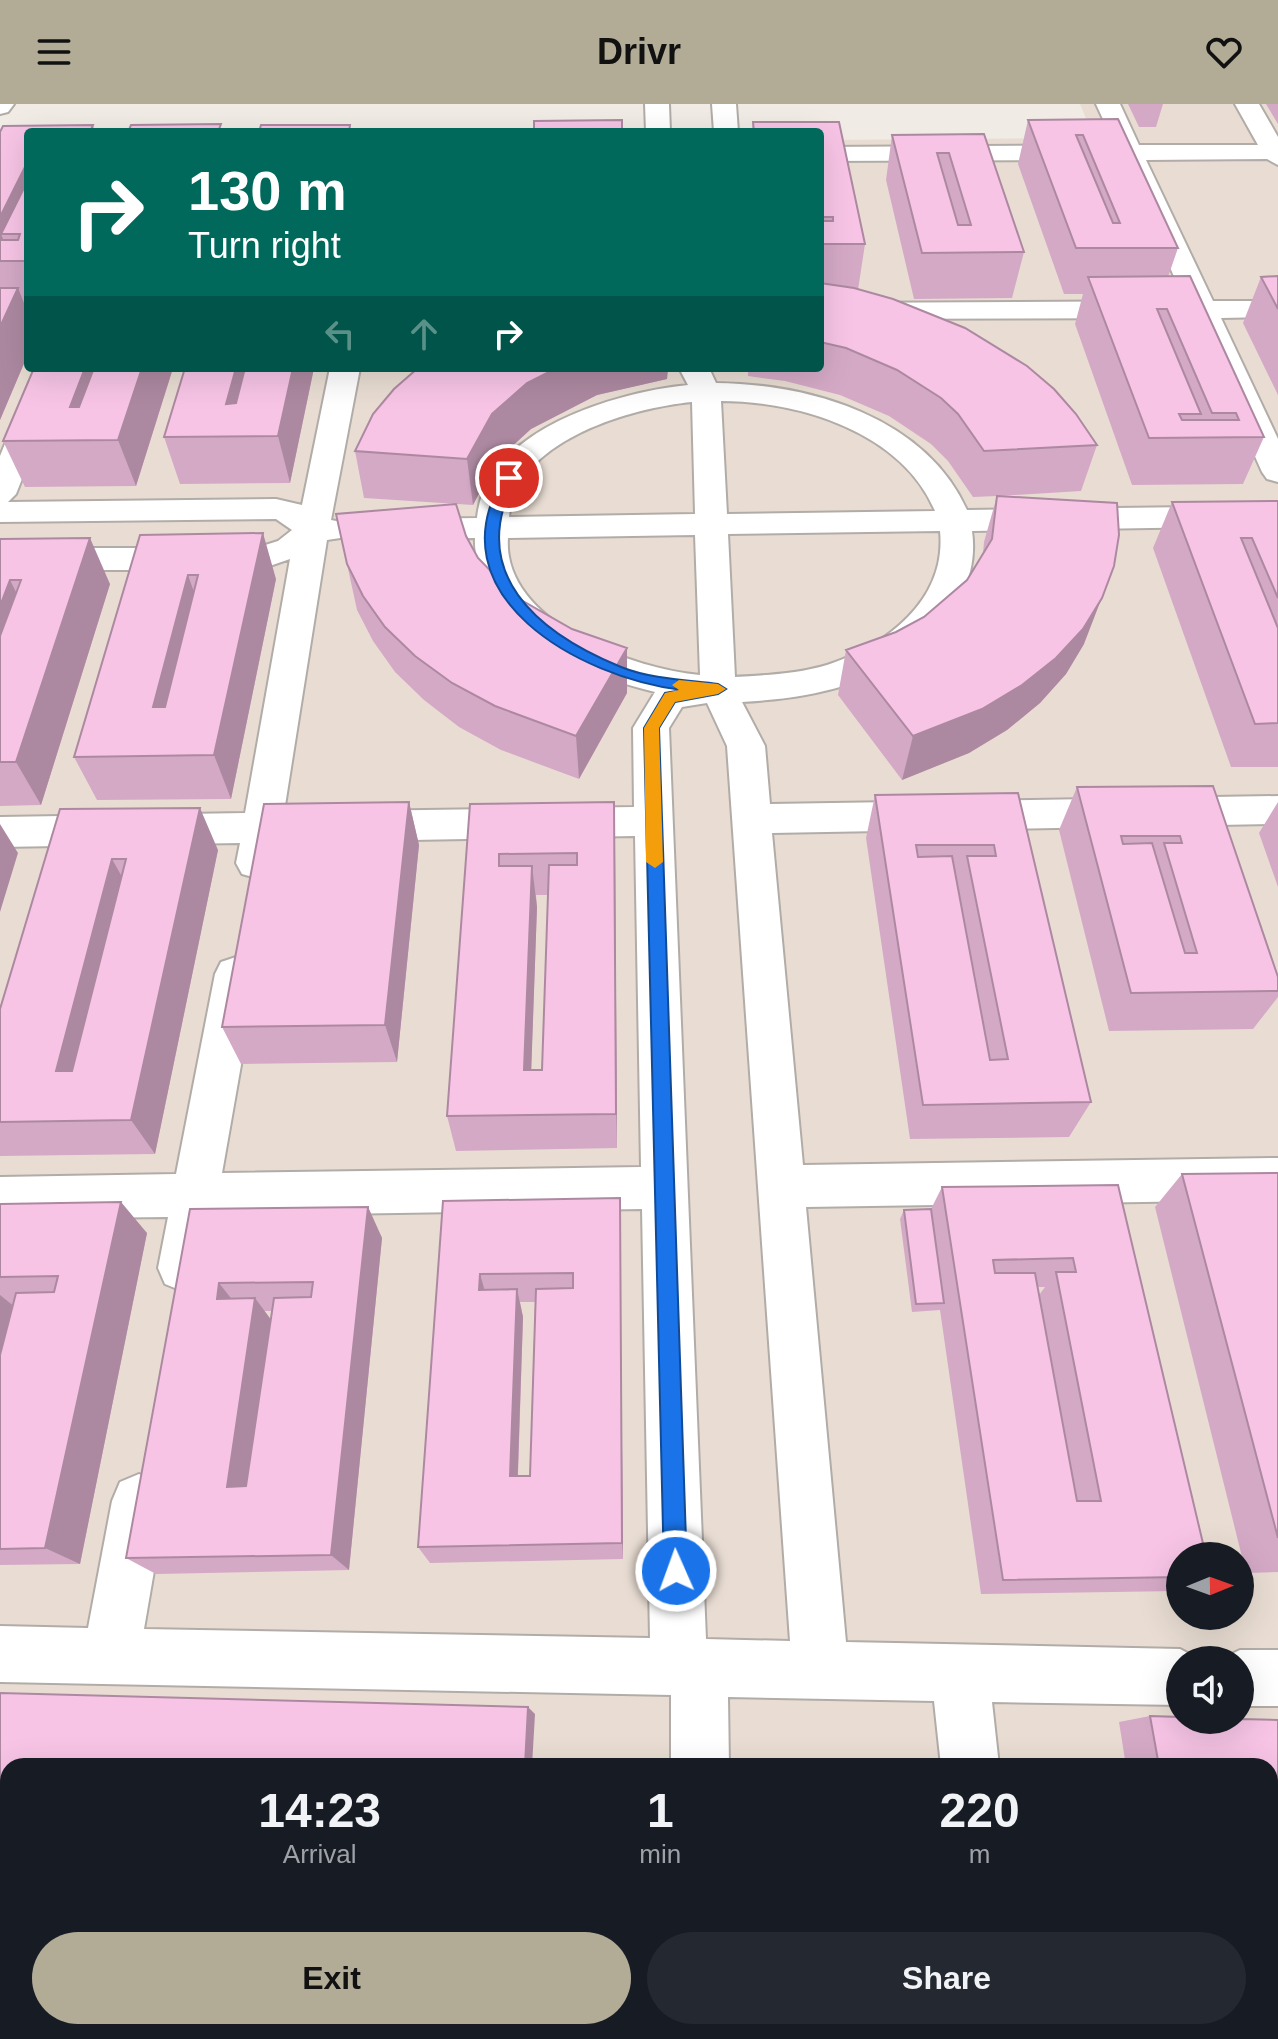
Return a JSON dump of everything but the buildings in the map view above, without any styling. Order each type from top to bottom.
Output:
[{"type":"lane","points":[[657,104],[658,128]]},
{"type":"lane","points":[[724,104],[726,128]]},
{"type":"lane","points":[[1108,104],[1278,472]]},
{"type":"lane","points":[[1247,104],[1276,155]]},
{"type":"lane","points":[[824,154],[1276,155]]},
{"type":"lane","points":[[824,311],[1278,309]]},
{"type":"lane","points":[[0,494],[49,372]]},
{"type":"lane","points":[[176,1302],[246,919],[312,530],[330,454],[344,372]]},
{"type":"lane","points":[[706,376],[718,689],[746,746],[820,1669]]},
{"type":"lane","points":[[699,1758],[689,1667],[664,1188],[651,728],[670,697],[718,689],[779,687],[818,680],[854,668],[886,652],[913,634],[933,613],[947,591],[956,568],[958,545],[955,521],[934,479],[894,442],[869,427],[827,410],[706,376],[653,397],[623,404],[568,427],[525,458],[498,499],[491,527],[491,547],[497,571],[509,595],[528,617],[553,638],[617,671],[655,682],[718,689]]},
{"type":"lane","points":[[0,512],[276,509],[293,513],[312,530]]},
{"type":"lane","points":[[0,559],[258,559],[290,548],[312,530],[1278,516]]},
{"type":"lane","points":[[751,819],[1278,810]]},
{"type":"lane","points":[[0,832],[653,821]]},
{"type":"lane","points":[[782,1186],[1278,1179]]},
{"type":"lane","points":[[0,1198],[664,1188]]},
{"type":"lane","points":[[111,1656],[148,1456]]},
{"type":"lane","points":[[0,1654],[1166,1677]]},
{"type":"lane","points":[[960,1672],[969,1758]]},
{"type":"lane","points":[[1254,1678],[1278,1678]]},
{"type":"shaded area","points":[[1080,104],[1278,104],[1278,1758],[0,1758],[0,163],[24,150],[24,372],[824,372],[824,140],[1094,138]]},
{"type":"slow traffic","points":[[655,862],[651,728],[670,697],[718,689],[679,685]]},
{"type":"route","points":[[509,478],[498,499],[492,523],[491,547],[497,571],[509,595],[528,617],[553,638],[617,671],[655,682],[718,689],[670,697],[651,728],[676,1571]]}]
